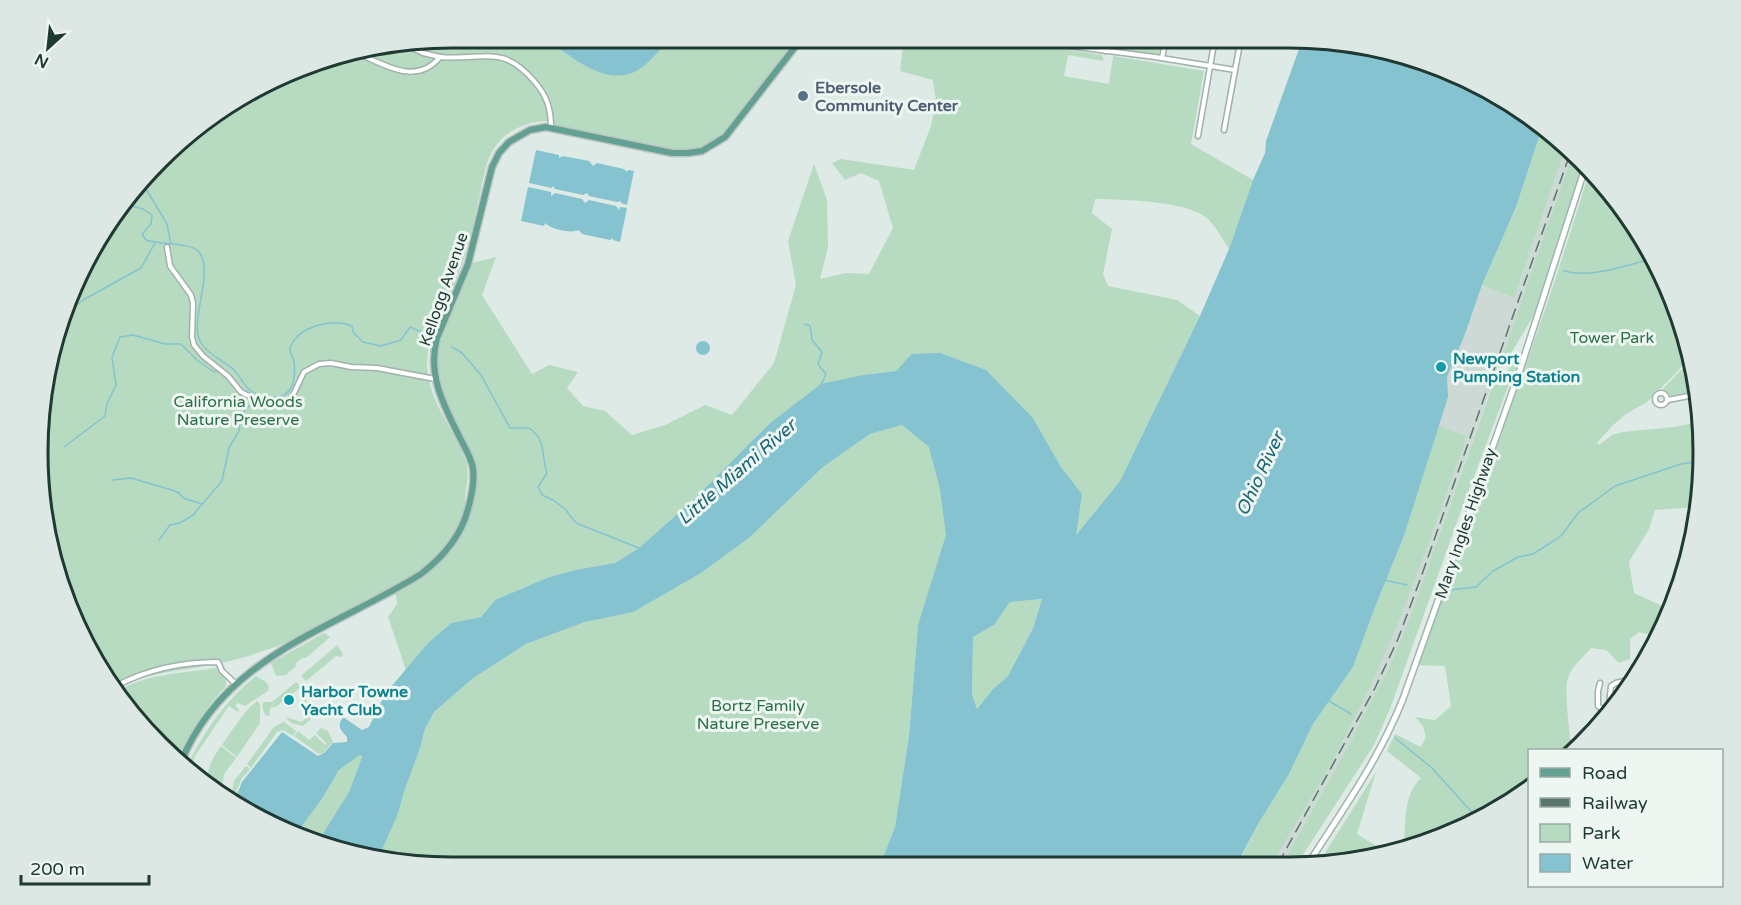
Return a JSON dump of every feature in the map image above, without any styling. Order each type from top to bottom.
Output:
[{"type":"main road","name":"Kellogg Avenue","points":[[184,755],[202,723],[236,684],[256,666],[421,574],[440,558],[454,541],[469,505],[474,484],[473,469],[440,396],[435,379],[434,357],[437,338],[468,264],[494,162],[504,147],[515,137],[530,130],[551,128],[672,153],[702,151],[725,137],[794,48]]},
{"type":"street","points":[[1081,48],[1235,70]]},
{"type":"street","points":[[1162,58],[1164,48]]},
{"type":"street","points":[[1198,136],[1214,48]]},
{"type":"street","points":[[1224,130],[1239,48]]},
{"type":"street","points":[[416,50],[440,57],[461,59],[496,56],[518,64],[545,94],[550,107],[551,128]]},
{"type":"street","points":[[368,57],[399,70],[412,72],[431,67],[440,57]]},
{"type":"street","name":"Mary Ingles Highway","points":[[1313,856],[1366,776],[1391,728],[1519,373],[1583,175]]},
{"type":"street","points":[[167,248],[170,266],[191,295],[194,345],[203,356],[228,376],[241,392],[262,402],[283,402],[292,397],[304,372],[320,364],[331,363],[351,367],[377,368],[435,379]]},
{"type":"street","points":[[1668,400],[1689,396]]},
{"type":"street","points":[[121,684],[158,669],[189,663],[218,662],[222,671],[236,684]]},
{"type":"street","points":[[1609,698],[1610,688],[1622,682]]},
{"type":"street","points":[[1600,683],[1597,701],[1601,709]]},
{"type":"shaded area","points":[[1563,155],[1570,162],[1406,628],[1372,703],[1286,857],[1275,857],[1351,725],[1382,658],[1415,579],[1467,436],[1438,426],[1448,397],[1427,373],[1465,334],[1482,285],[1514,298]]},
{"type":"green space","name":"California Woods Nature Preserve","points":[[794,48],[720,141],[688,153],[551,128],[551,121],[529,124],[515,129],[494,148],[486,167],[466,254],[431,339],[427,363],[431,389],[467,466],[465,507],[467,513],[473,469],[440,396],[434,350],[468,264],[496,257],[482,295],[532,374],[549,365],[578,372],[567,388],[583,406],[605,411],[632,435],[665,425],[705,405],[732,415],[774,363],[796,285],[788,241],[814,164],[827,200],[828,247],[820,279],[846,273],[869,274],[893,228],[879,181],[861,173],[845,180],[832,163],[841,159],[914,170],[931,126],[936,102],[933,80],[900,71],[903,48],[1057,48],[1102,55],[1104,61],[1068,55],[1064,76],[1109,84],[1113,56],[1204,71],[1191,144],[1253,180],[1229,249],[1210,221],[1201,214],[1188,209],[1156,202],[1095,199],[1092,213],[1112,229],[1103,274],[1108,286],[1177,300],[1200,316],[1120,481],[1075,536],[1082,494],[1061,467],[1033,418],[896,371],[863,375],[769,424],[692,501],[639,548],[615,563],[549,577],[495,600],[481,617],[451,623],[428,643],[406,670],[388,617],[397,604],[396,594],[316,631],[255,654],[219,664],[160,673],[122,685],[102,655],[69,583],[56,531],[48,452],[51,400],[69,322],[102,250],[148,186],[186,148],[250,102],[322,69],[400,51],[426,49]]},
{"type":"green space","points":[[1108,48],[1161,48],[1158,54]]},
{"type":"green space","points":[[1540,136],[1563,155],[1514,298],[1482,285],[1516,207]]},
{"type":"green space","points":[[1570,162],[1580,172],[1534,315],[1502,368],[1498,369]]},
{"type":"green space","name":"Tower Park","points":[[1587,179],[1609,206],[1639,250],[1672,322],[1683,365],[1647,402],[1626,414],[1597,443],[1599,445],[1612,435],[1623,432],[1692,424],[1693,452],[1690,508],[1655,510],[1649,529],[1629,562],[1634,593],[1662,607],[1649,634],[1639,632],[1630,639],[1630,659],[1619,663],[1606,650],[1591,648],[1568,678],[1570,739],[1574,740],[1564,749],[1528,749],[1528,778],[1491,803],[1443,826],[1404,840],[1408,800],[1421,778],[1387,751],[1395,734],[1421,747],[1426,737],[1423,726],[1415,717],[1435,720],[1451,706],[1445,666],[1419,665],[1571,232]]},
{"type":"green space","points":[[1524,350],[1461,511],[1390,709],[1374,745],[1302,856],[1286,857],[1387,671],[1406,628],[1495,379],[1507,371]]},
{"type":"green space","points":[[1682,369],[1689,394],[1674,398],[1662,390]]},
{"type":"green space","name":"Bortz Family Nature Preserve","points":[[902,425],[982,478],[918,625],[909,736],[895,827],[883,857],[452,857],[400,854],[382,850],[398,814],[425,729],[434,712],[472,679],[526,644],[585,622],[633,611],[701,573],[749,538],[823,467],[870,434]]},
{"type":"green space","points":[[1438,426],[1467,436],[1414,582],[1384,655],[1342,743],[1275,857],[1242,857],[1258,824],[1289,774],[1313,724],[1353,667],[1404,536]]},
{"type":"green space","points":[[1042,599],[1033,628],[1008,676],[993,689],[977,709],[972,694],[973,637],[994,625],[1010,602]]},
{"type":"green space","points":[[324,633],[330,637],[306,658],[302,658],[295,664],[296,666],[286,675],[276,676],[271,663]]},
{"type":"green space","points":[[337,645],[343,654],[342,657],[336,656],[306,681],[301,676]]},
{"type":"green space","points":[[216,668],[226,680],[226,686],[200,719],[181,752],[148,719],[124,688],[154,677]]},
{"type":"green space","points":[[256,676],[266,682],[269,687],[268,691],[245,706],[238,703],[235,706],[239,709],[238,712],[229,706],[192,762],[190,760],[201,740],[225,706]]},
{"type":"green space","points":[[296,682],[301,687],[277,706],[270,708],[269,716],[265,715],[262,706],[264,702],[272,702]]},
{"type":"green space","points":[[305,699],[312,709],[310,720],[303,726],[291,723],[285,717],[302,722],[307,717],[308,709],[305,708]]},
{"type":"green space","points":[[257,701],[260,704],[260,723],[237,757],[222,745]]},
{"type":"green space","points":[[284,722],[296,731],[293,736],[283,730],[277,732],[251,768],[247,764],[274,727]]},
{"type":"green space","points":[[321,728],[328,731],[333,742],[323,753],[319,754],[294,736],[298,731],[309,740],[315,735],[325,745],[326,743],[316,733]]},
{"type":"green space","points":[[221,746],[236,758],[224,774],[223,785],[208,775],[213,758]]},
{"type":"green space","points":[[359,755],[362,757],[349,792],[322,836],[301,827],[322,799],[339,770]]},
{"type":"green space","points":[[246,766],[250,769],[242,778],[235,794],[232,792],[234,781]]},
{"type":"green space","points":[[1376,772],[1357,834],[1377,847],[1323,855]]},
{"type":"water","points":[[558,48],[661,48],[645,65],[633,73],[608,75],[584,65]]},
{"type":"water","points":[[1299,48],[1341,51],[1419,69],[1491,102],[1540,136],[1516,207],[1482,285],[1447,377],[1448,397],[1404,536],[1353,667],[1313,724],[1289,774],[1241,857],[883,857],[895,827],[909,736],[918,625],[946,535],[940,489],[929,447],[902,425],[870,434],[823,467],[749,538],[701,573],[633,612],[585,622],[526,644],[472,679],[434,712],[425,729],[398,814],[382,850],[322,836],[349,792],[362,757],[360,755],[339,770],[322,799],[301,827],[238,795],[242,782],[282,732],[318,756],[333,743],[347,742],[347,737],[340,728],[343,717],[362,730],[369,727],[385,694],[428,643],[451,623],[481,617],[495,600],[549,577],[615,563],[639,548],[692,501],[769,424],[821,384],[896,371],[912,354],[940,353],[986,370],[1033,418],[1061,467],[1082,494],[1076,535],[1120,481],[1200,316],[1229,249],[1265,153],[1266,141]],"holes":[[[1042,599],[1033,628],[1008,676],[993,689],[977,709],[972,694],[973,637],[994,625],[1010,602]]]},
{"type":"water","points":[[536,150],[559,155],[559,158],[563,156],[589,161],[593,166],[597,163],[624,169],[627,172],[628,170],[634,171],[627,205],[621,201],[589,196],[587,193],[583,195],[555,189],[553,186],[552,188],[529,183]]},
{"type":"water","points":[[528,187],[551,192],[551,196],[555,193],[582,199],[585,203],[589,200],[616,206],[619,210],[620,207],[627,208],[620,242],[613,238],[610,240],[582,234],[579,230],[566,231],[545,223],[544,226],[521,221]]},
{"type":"water","points":[[700,341],[706,341],[710,348],[706,355],[700,355],[696,351],[696,345]]},
{"type":"waterway","points":[[146,189],[167,224],[171,244]]},
{"type":"waterway","points":[[132,206],[152,215],[151,224],[142,234],[146,240],[183,245],[199,252],[204,272],[197,323],[201,343],[211,354],[233,369],[252,392],[266,397],[279,397],[289,391],[294,374],[294,361],[290,348],[300,334],[317,326],[335,323],[352,326],[353,332],[363,342],[381,346],[401,340],[410,327],[430,336]]},
{"type":"waterway","points":[[76,306],[141,268],[155,243]]},
{"type":"waterway","points":[[1564,271],[1598,272],[1645,261]]},
{"type":"waterway","points":[[805,324],[810,326],[812,340],[822,352],[818,364],[826,374],[821,385]]},
{"type":"waterway","points":[[64,447],[105,416],[107,404],[116,385],[112,357],[120,337],[133,335],[165,344],[181,344],[197,360],[214,372],[218,371]]},
{"type":"waterway","points":[[452,347],[462,353],[481,375],[510,428],[529,428],[539,438],[547,473],[538,487],[542,495],[565,509],[576,523],[639,548]]},
{"type":"waterway","points":[[159,540],[170,525],[180,523],[193,515],[222,481],[229,448],[239,431],[241,417],[246,408],[250,406],[264,408],[266,404]]},
{"type":"waterway","points":[[1449,590],[1476,587],[1493,571],[1518,557],[1533,554],[1562,535],[1578,513],[1615,486],[1693,462]]},
{"type":"waterway","points":[[113,480],[131,478],[172,490],[183,498],[202,504]]},
{"type":"waterway","points":[[1384,580],[1407,585]]},
{"type":"waterway","points":[[1329,701],[1351,714]]},
{"type":"waterway","points":[[1395,738],[1432,768],[1472,812]]},
{"type":"railway","points":[[1282,857],[1375,688],[1398,639],[1568,160]]},
{"type":"place","name":"Ebersole Community Center","points":[[803,96]]},
{"type":"place","name":"Newport Pumping Station","points":[[1441,367]]},
{"type":"place","name":"Harbor Towne Yacht Club","points":[[289,700]]},
{"type":"water label","name":"Little Miami River","points":[[737,472]]},
{"type":"water label","name":"Ohio River","points":[[1260,474]]}]
